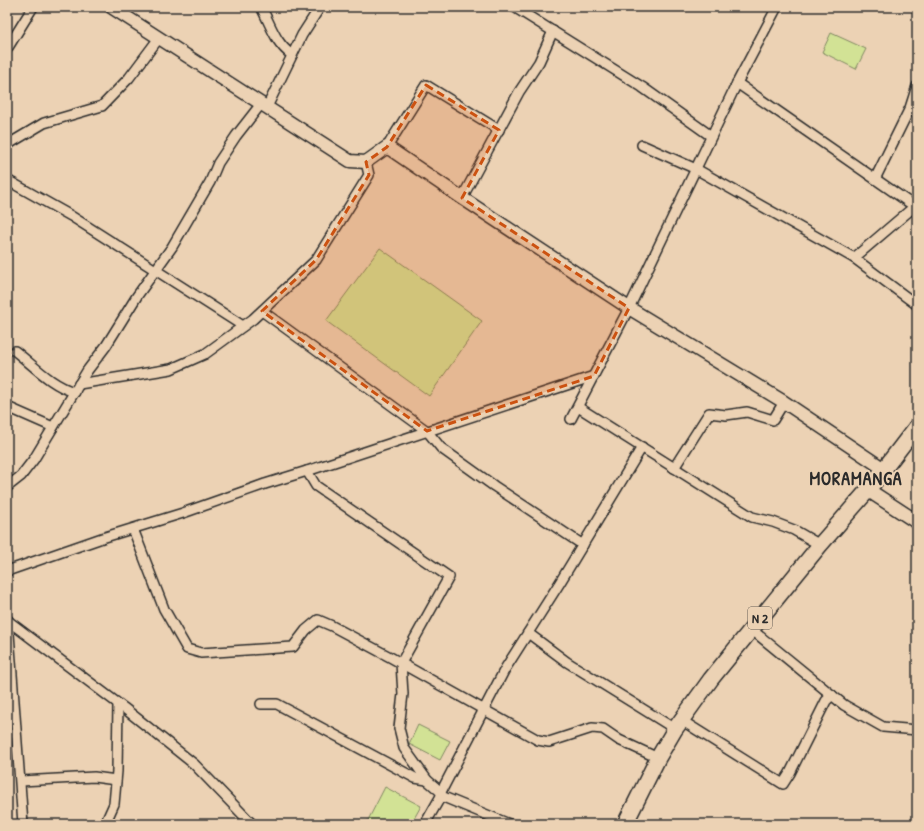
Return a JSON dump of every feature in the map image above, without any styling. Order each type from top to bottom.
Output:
[{"type":"main road","name":"N 2","points":[[625,824],[658,758],[678,725],[711,678],[820,545],[868,490],[917,426]]},
{"type":"main road","points":[[868,490],[917,522]]},
{"type":"street","points":[[7,49],[33,7]]},
{"type":"street","points":[[110,7],[126,11],[159,38],[350,161],[366,162],[387,147],[426,85],[499,130]]},
{"type":"street","points":[[261,7],[275,38],[284,49],[292,55]]},
{"type":"street","points":[[7,487],[21,476],[87,371],[106,346],[172,247],[210,182],[218,162],[236,136],[264,106],[302,35],[320,7]]},
{"type":"street","points":[[514,7],[642,87],[711,136]]},
{"type":"street","points":[[571,419],[629,308],[737,83],[777,7]]},
{"type":"street","points":[[462,198],[519,92],[539,62],[552,31]]},
{"type":"street","points":[[7,145],[44,123],[102,106],[130,78],[159,38]]},
{"type":"street","points":[[737,83],[916,207],[854,258]]},
{"type":"street","points":[[875,179],[913,110],[917,86]]},
{"type":"street","points":[[642,145],[696,168],[854,258],[917,305]]},
{"type":"street","points":[[387,147],[629,308],[784,402],[884,469]]},
{"type":"street","points":[[15,351],[66,390],[171,369],[205,354],[262,311],[316,260],[369,175],[366,162]]},
{"type":"street","points":[[7,180],[71,216],[243,326]]},
{"type":"street","points":[[262,311],[427,431],[441,448],[494,486],[583,545]]},
{"type":"street","points":[[7,571],[102,538],[594,376]]},
{"type":"street","points":[[674,468],[709,413],[726,415],[747,412],[774,420],[784,402]]},
{"type":"street","points":[[578,407],[752,517],[794,530],[820,545]]},
{"type":"street","points":[[7,408],[53,427]]},
{"type":"street","points":[[425,824],[505,669],[583,545],[642,447]]},
{"type":"street","points":[[307,471],[316,486],[450,577],[401,663],[403,694],[399,728],[404,748],[427,780],[441,794],[509,824]]},
{"type":"street","points":[[133,529],[164,609],[187,649],[200,653],[293,648],[306,630],[318,620],[401,663],[538,740],[549,742],[592,728],[603,729],[619,740],[658,758]]},
{"type":"street","points":[[8,620],[194,764],[252,824]]},
{"type":"street","points":[[8,620],[24,824]]},
{"type":"street","points":[[751,629],[844,705],[883,727],[917,730]]},
{"type":"street","points":[[528,633],[566,662],[783,784],[826,701],[832,695]]},
{"type":"street","points":[[105,824],[114,804],[118,704]]},
{"type":"street","points":[[261,704],[277,704],[415,778],[427,780]]},
{"type":"street","points":[[21,781],[94,777],[116,780]]},
{"type":"highlighted area","points":[[426,85],[499,130],[462,198],[629,308],[594,376],[427,431],[262,311],[316,260],[369,175],[366,162],[387,147]]},
{"type":"green space","points":[[831,33],[866,49],[856,69],[822,52]]},
{"type":"green space","points":[[380,248],[482,321],[429,396],[326,321]]},
{"type":"green space","points":[[418,725],[450,741],[440,760],[409,744]]},
{"type":"green space","points":[[385,787],[421,806],[411,824],[366,824]]},
{"type":"district","name":"MORAMANGA","points":[[856,478]]}]
